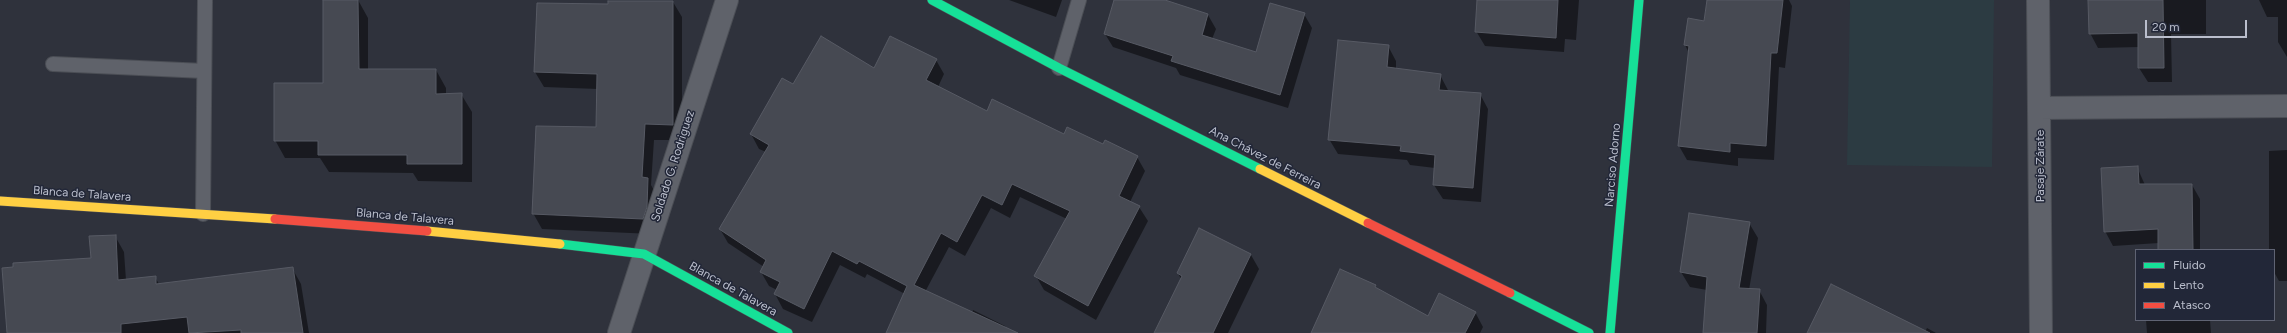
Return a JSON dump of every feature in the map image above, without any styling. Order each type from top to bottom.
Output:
[{"type":"street","name":"Soldado G. Rodriguez","points":[[619,333],[727,0]]},
{"type":"street","name":"Ana Chávez de Ferreira","points":[[932,0],[1059,68],[1589,333]]},
{"type":"street","name":"Narciso Adorno","points":[[1610,333],[1639,0]]},
{"type":"street","name":"Pasaje Zárate","points":[[2038,0],[2041,333]]},
{"type":"street","points":[[2039,108],[2287,106]]},
{"type":"street","name":"Blanca de Talavera","points":[[0,201],[341,223],[586,246],[644,254],[788,333]]},
{"type":"lane","points":[[203,214],[205,0]]},
{"type":"lane","points":[[1059,68],[1080,0]]},
{"type":"lane","points":[[53,64],[204,71]]},
{"type":"shaded area","points":[[1850,0],[1994,0],[1992,167],[1847,165]]},
{"type":"building","points":[[323,0],[358,0],[359,69],[436,69],[436,94],[462,93],[462,164],[407,164],[407,155],[318,155],[318,141],[274,141],[274,83],[323,83]]},
{"type":"building","points":[[1114,0],[1165,0],[1208,14],[1202,35],[1256,52],[1270,3],[1305,13],[1280,95],[1171,61],[1173,56],[1104,34]]},
{"type":"building","points":[[1477,0],[1558,0],[1556,38],[1475,32]]},
{"type":"building","points":[[1707,0],[1783,0],[1777,53],[1771,53],[1766,146],[1730,143],[1730,152],[1678,146],[1689,46],[1684,45],[1688,18],[1704,21]]},
{"type":"building","points":[[2088,0],[2163,0],[2164,68],[2138,68],[2138,33],[2089,34]]},
{"type":"building","points":[[608,1],[673,1],[673,125],[645,124],[642,177],[648,178],[647,207],[643,219],[532,214],[536,126],[596,127],[597,74],[534,72],[537,3],[608,4]]},
{"type":"building","points":[[821,36],[874,68],[890,36],[937,59],[926,80],[987,111],[992,99],[1064,134],[1067,127],[1103,144],[1105,140],[1138,156],[1119,196],[1140,206],[1088,306],[1034,276],[1070,211],[1012,184],[1002,205],[982,195],[957,242],[941,233],[914,285],[1018,333],[886,333],[907,286],[859,261],[857,264],[832,251],[804,309],[774,294],[780,282],[760,272],[766,260],[719,229],[769,145],[750,134],[782,78],[793,84]]},
{"type":"building","points":[[1338,40],[1389,45],[1387,67],[1441,74],[1439,90],[1481,93],[1473,188],[1433,185],[1435,155],[1400,151],[1401,146],[1328,140]]},
{"type":"building","points":[[2138,166],[2139,184],[2192,184],[2193,249],[2158,249],[2158,229],[2104,232],[2101,168]]},
{"type":"building","points":[[1689,213],[1750,222],[1739,288],[1760,289],[1757,333],[1703,333],[1707,277],[1680,272]]},
{"type":"building","points":[[1199,228],[1251,254],[1213,333],[1154,333],[1182,276],[1177,273]]},
{"type":"building","points":[[116,235],[118,280],[156,276],[156,284],[293,267],[303,333],[241,333],[241,330],[189,333],[187,317],[121,324],[121,333],[7,333],[2,268],[13,267],[13,263],[91,258],[89,236]]},
{"type":"building","points":[[1340,269],[1376,285],[1375,287],[1428,316],[1439,293],[1476,312],[1465,333],[1311,333]]},
{"type":"building","points":[[1831,284],[1930,333],[1807,333]]},
{"type":"traffic: fast","points":[[932,0],[1059,68],[1260,169]]},
{"type":"traffic: fast","points":[[1610,333],[1639,0]]},
{"type":"traffic: fast","points":[[560,244],[644,254],[788,333]]},
{"type":"traffic: fast","points":[[1510,293],[1589,333]]},
{"type":"traffic: slow","points":[[1260,169],[1368,223]]},
{"type":"traffic: slow","points":[[0,201],[275,219]]},
{"type":"traffic: slow","points":[[427,231],[560,244]]},
{"type":"traffic: jam","points":[[275,219],[427,231]]},
{"type":"traffic: jam","points":[[1368,223],[1510,293]]}]
